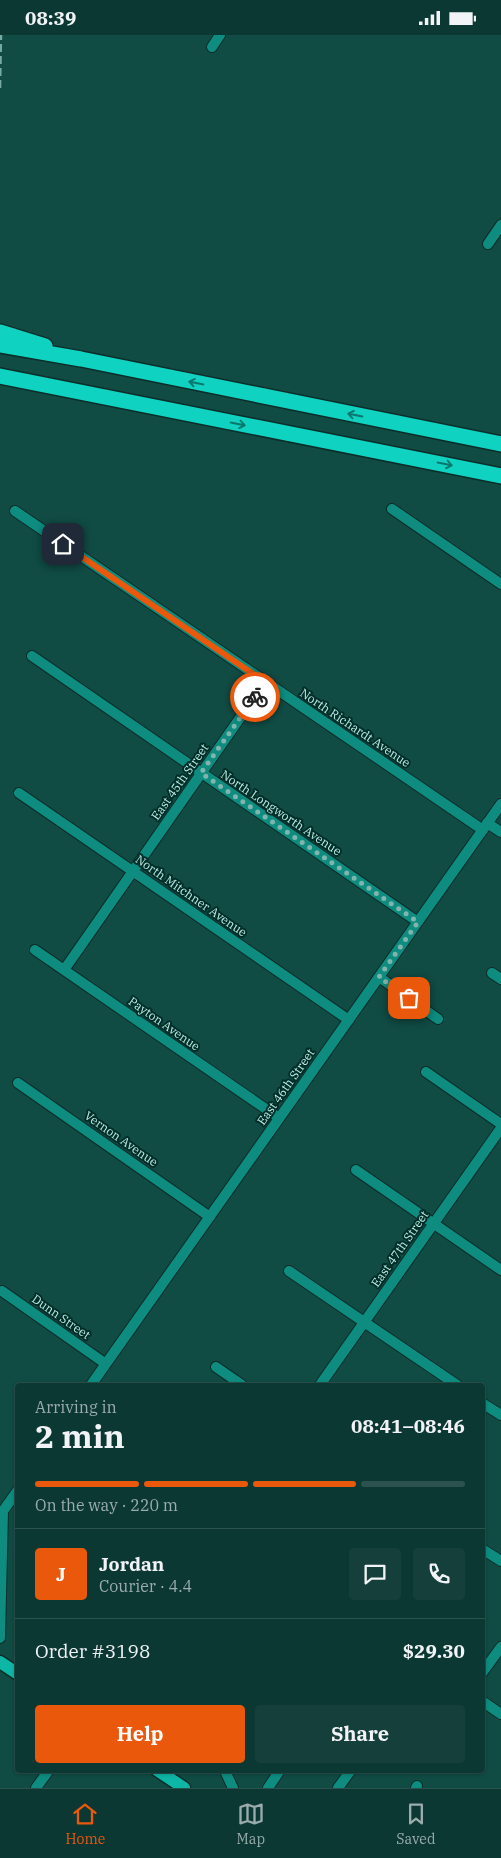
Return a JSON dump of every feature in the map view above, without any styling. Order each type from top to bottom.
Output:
[{"type":"highway","points":[[0,332],[20,343],[81,359],[501,444]]},
{"type":"highway","points":[[0,345],[20,343]]},
{"type":"highway","points":[[0,376],[19,384],[139,404],[501,476]]},
{"type":"highway","points":[[0,386],[19,384]]},
{"type":"main road","points":[[0,1662],[15,1672]]},
{"type":"main road","points":[[162,1773],[184,1788]]},
{"type":"street","points":[[212,47],[220,35]]},
{"type":"street","points":[[488,244],[501,225]]},
{"type":"street","points":[[392,509],[501,584]]},
{"type":"street","name":"North Richardt Avenue","points":[[15,511],[265,682],[485,827],[501,832]]},
{"type":"street","name":"North Longworth Avenue","points":[[32,656],[418,922]]},
{"type":"street","name":"East 45th Street","points":[[64,970],[265,682]]},
{"type":"street","name":"North Mitchner Avenue","points":[[20,793],[349,1020]]},
{"type":"street","name":"East 46th Street","points":[[92,1383],[501,804]]},
{"type":"street","name":"Payton Avenue","points":[[35,951],[280,1118]]},
{"type":"street","points":[[379,977],[438,1019]]},
{"type":"street","points":[[426,1072],[501,1126]]},
{"type":"street","name":"Vernon Avenue","points":[[18,1083],[210,1217]]},
{"type":"street","name":"East 47th Street","points":[[321,1383],[501,1126]]},
{"type":"street","points":[[356,1170],[501,1270]]},
{"type":"street","points":[[289,1271],[454,1383]]},
{"type":"street","name":"Dunn Street","points":[[2,1291],[106,1364]]},
{"type":"street","points":[[216,1367],[239,1383]]},
{"type":"street","points":[[485,1405],[501,1415]]},
{"type":"street","points":[[0,1638],[3,1511],[15,1494]]},
{"type":"street","points":[[485,1551],[501,1561]]},
{"type":"street","points":[[485,1669],[501,1647]]},
{"type":"street","points":[[485,1703],[501,1714]]},
{"type":"street","points":[[36,1788],[47,1773]]},
{"type":"street","points":[[227,1773],[233,1788]]},
{"type":"street","points":[[268,1788],[278,1773]]},
{"type":"street","points":[[338,1788],[349,1773]]},
{"type":"railway","points":[[0,88],[1,35]]},
{"type":"way so far","points":[[255,697],[201,773],[418,922],[379,977],[409,998]]},
{"type":"route","points":[[63,544],[265,682],[255,697]]}]
